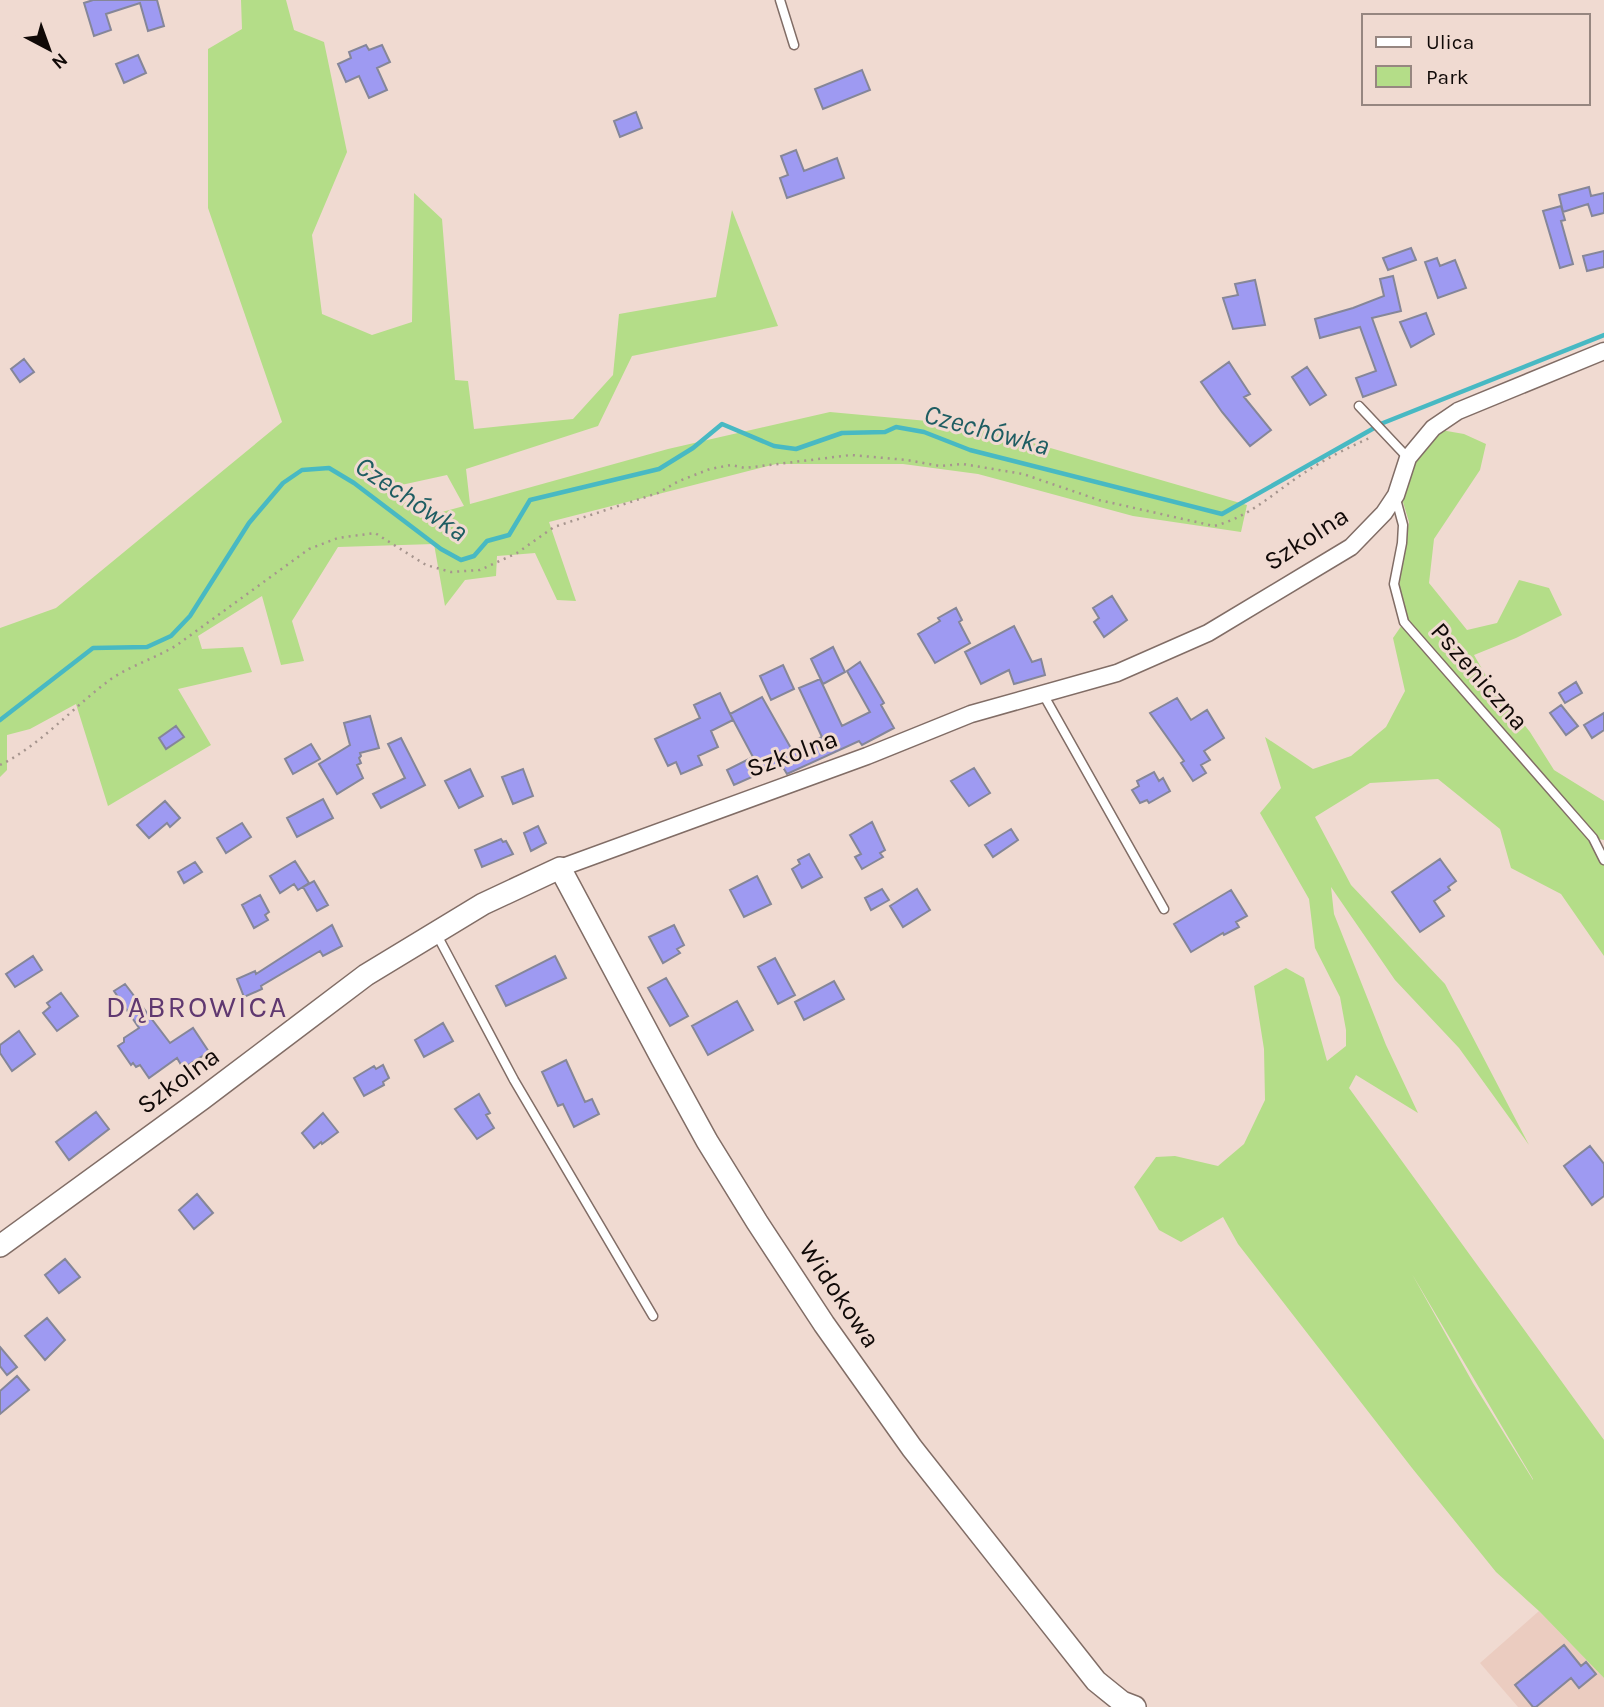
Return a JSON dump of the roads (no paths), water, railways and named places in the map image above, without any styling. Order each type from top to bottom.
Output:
[{"type":"street","name":"Szkolna","points":[[0,1246],[202,1099],[338,995],[483,904],[559,868],[867,756],[971,714],[1117,673],[1208,633],[1351,547],[1384,513],[1396,495],[1408,458],[1433,428],[1458,411],[1604,351]]},
{"type":"street","name":"Widokowa","points":[[559,868],[708,1141],[824,1324],[912,1448],[1096,1681],[1122,1702],[1135,1707]]},
{"type":"lane","points":[[780,0],[794,45]]},
{"type":"lane","points":[[1359,406],[1408,458]]},
{"type":"lane","name":"Pszeniczna","points":[[1396,495],[1403,525],[1394,584],[1404,622],[1593,838],[1604,860]]},
{"type":"lane","points":[[1043,694],[1164,908]]},
{"type":"lane","points":[[436,932],[514,1080],[653,1315]]},
{"type":"waterway","name":"Czechówka","points":[[0,720],[93,648],[147,647],[171,636],[190,616],[249,523],[283,483],[302,470],[329,468],[354,483],[441,549],[461,560],[474,556],[487,541],[509,535],[530,500],[659,469],[693,448],[722,424],[774,446],[796,449],[842,433],[885,432],[896,427],[924,432],[970,450],[1222,514],[1383,423],[1604,335]]},
{"type":"district","name":"DĄBROWICA","points":[[197,1007]]}]
